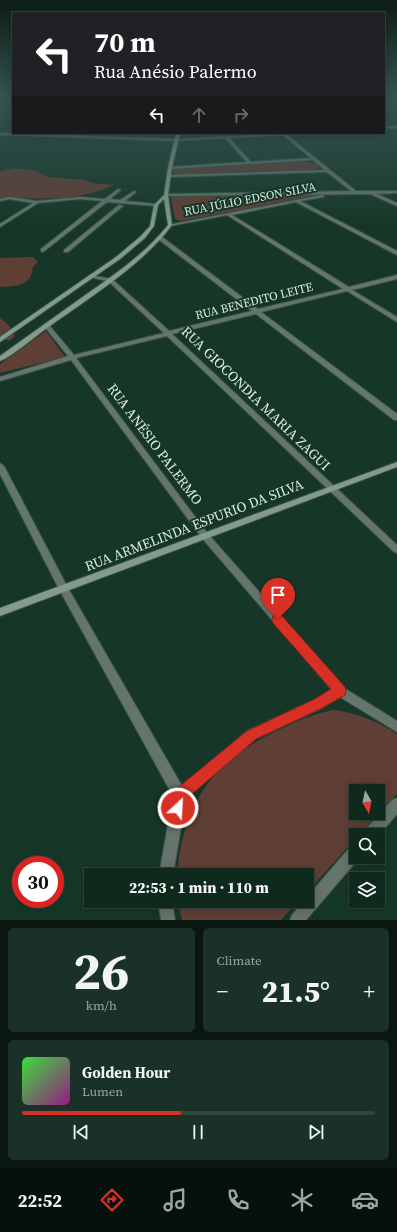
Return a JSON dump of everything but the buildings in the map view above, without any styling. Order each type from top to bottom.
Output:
[{"type":"street","points":[[0,359],[110,280],[160,238],[170,225],[166,196],[168,176],[176,141]]},
{"type":"street","points":[[230,141],[250,163]]},
{"type":"street","points":[[292,141],[326,171],[354,192]]},
{"type":"street","points":[[170,168],[313,159]]},
{"type":"street","points":[[168,176],[326,171]]},
{"type":"street","points":[[43,250],[119,190]]},
{"type":"street","points":[[66,251],[134,192]]},
{"type":"street","points":[[370,192],[397,205]]},
{"type":"street","points":[[0,340],[118,258],[143,237],[152,226],[156,207],[166,196],[397,192]]},
{"type":"street","name":"RUA JÚLIO EDSON SILVA","points":[[170,225],[298,202],[335,193]]},
{"type":"street","points":[[0,200],[12,198],[37,202],[80,198],[156,207]]},
{"type":"street","points":[[0,226],[37,202]]},
{"type":"street","points":[[298,202],[397,253]]},
{"type":"street","points":[[228,214],[397,320]]},
{"type":"street","points":[[160,238],[397,418]]},
{"type":"street","points":[[91,276],[110,280]]},
{"type":"street","name":"RUA BENEDITO LEITE","points":[[0,379],[72,357],[397,277]]},
{"type":"street","name":"RUA GIOCONDIA MARIA ZAGUI","points":[[110,280],[169,333],[397,550]]},
{"type":"street","name":"RUA ANÉSIO PALERMO","points":[[46,325],[72,357],[205,536],[340,691],[397,727]]},
{"type":"street","name":"RUA ARMELINDA ESPURIO DA SILVA","points":[[0,612],[397,464]]},
{"type":"street","points":[[0,466],[64,589],[180,795],[167,868]]},
{"type":"street","points":[[180,795],[251,735],[318,704],[340,691]]},
{"type":"street","points":[[376,828],[397,804]]},
{"type":"street","points":[[297,920],[349,859]]},
{"type":"street","points":[[166,908],[168,920]]},
{"type":"shaded area","points":[[302,161],[315,163],[320,167],[313,170],[177,175],[172,171],[177,169]]},
{"type":"shaded area","points":[[14,168],[33,170],[49,177],[85,180],[92,183],[115,185],[93,193],[66,198],[0,199],[0,171]]},
{"type":"shaded area","points":[[304,194],[310,197],[181,221],[175,219],[171,198],[175,196]]},
{"type":"shaded area","points":[[33,257],[38,262],[33,267],[32,274],[26,282],[17,286],[0,287],[0,258]]},
{"type":"shaded area","points":[[0,318],[14,333],[15,336],[10,341],[0,338]]},
{"type":"shaded area","points":[[46,331],[65,357],[0,373],[0,364]]},
{"type":"shaded area","points":[[334,710],[359,715],[375,721],[397,734],[397,794],[385,807],[385,784],[349,784],[349,820],[373,820],[365,828],[349,828],[349,846],[314,884],[314,868],[178,868],[180,849],[195,804],[207,785],[221,768],[239,753],[259,740],[314,715]]},
{"type":"shaded area","points":[[179,908],[292,908],[281,920],[182,920]]},
{"type":"route","points":[[178,808],[180,795],[251,735],[318,704],[340,691],[278,619]]}]
